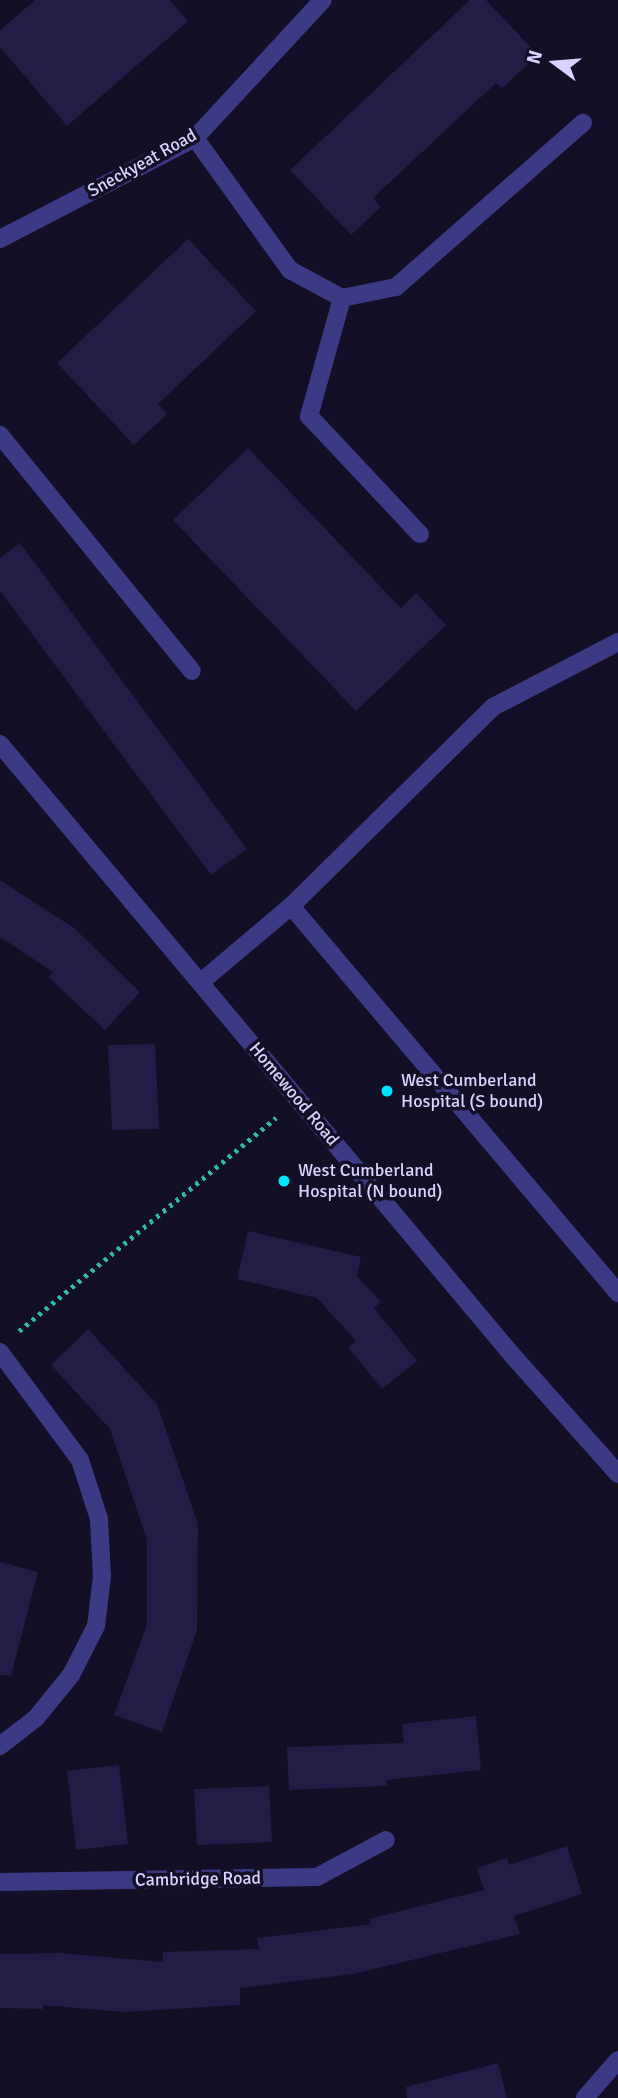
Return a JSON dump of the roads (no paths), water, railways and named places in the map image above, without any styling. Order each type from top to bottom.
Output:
[{"type":"street","name":"Sneckyeat Road","points":[[0,239],[195,138],[323,0]]},
{"type":"street","points":[[195,138],[290,270],[342,298],[396,287],[583,123]]},
{"type":"street","points":[[342,298],[309,416],[420,534]]},
{"type":"street","points":[[0,435],[192,671]]},
{"type":"street","points":[[201,982],[291,906],[493,707],[618,642]]},
{"type":"street","name":"Homewood Road","points":[[0,744],[298,1100],[618,1474]]},
{"type":"street","points":[[291,906],[618,1293]]},
{"type":"street","points":[[0,1746],[36,1718],[71,1675],[96,1626],[102,1576],[99,1519],[80,1460],[5,1345]]},
{"type":"street","name":"Cambridge Road","points":[[0,1882],[317,1877],[386,1840]]},
{"type":"street","points":[[585,2098],[618,2060]]},
{"type":"place","name":"West Cumberland Hospital (S bound)","points":[[387,1091]]},
{"type":"place","name":"West Cumberland Hospital (N bound)","points":[[284,1181]]}]
